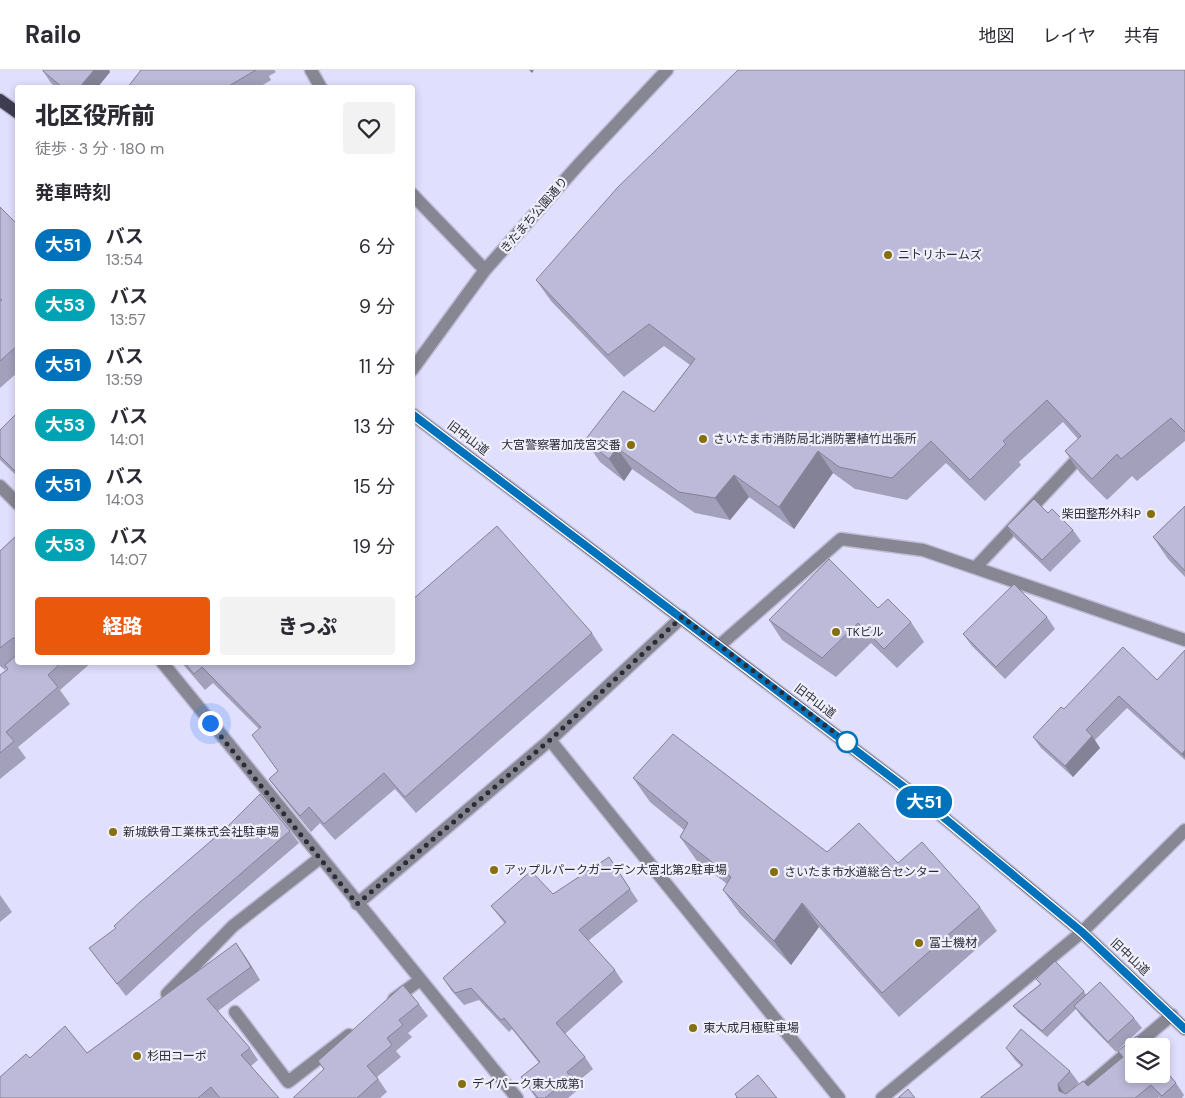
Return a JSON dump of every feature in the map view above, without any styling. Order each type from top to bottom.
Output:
[{"type":"main road","points":[[0,100],[15,112]]},
{"type":"main road","name":"旧中山道","points":[[415,416],[720,645],[937,812],[1082,932],[1185,1029]]},
{"type":"street","points":[[311,70],[319,85]]},
{"type":"street","name":"きたまち公園通り","points":[[415,366],[485,270],[580,163],[667,70]]},
{"type":"street","points":[[415,197],[485,270]]},
{"type":"street","points":[[975,568],[1082,454]]},
{"type":"street","points":[[2,491],[15,502]]},
{"type":"street","points":[[720,645],[841,539],[923,550],[1185,640]]},
{"type":"street","points":[[357,904],[550,740],[682,617]]},
{"type":"street","points":[[164,665],[357,904],[517,1098]]},
{"type":"street","points":[[550,740],[839,1098]]},
{"type":"street","points":[[882,1098],[1082,932],[1185,830]]},
{"type":"street","points":[[167,994],[234,926],[320,858]]},
{"type":"street","points":[[381,1010],[420,980]]},
{"type":"street","points":[[235,1012],[288,1082],[358,1028]]},
{"type":"street","points":[[1145,1038],[1172,1015]]},
{"type":"street","points":[[1074,1098],[1125,1055]]},
{"type":"building","points":[[94,70],[82,85],[59,85],[43,71]]},
{"type":"building","points":[[141,70],[256,70],[230,85],[129,85]]},
{"type":"building","name":"ニトリホームズ","points":[[738,70],[1185,70],[1185,432],[1171,418],[1121,459],[1117,454],[1092,479],[1065,451],[1081,436],[1047,400],[1003,441],[1006,444],[970,480],[931,441],[892,478],[839,467],[818,451],[779,507],[734,475],[715,498],[679,492],[617,448],[609,459],[585,440],[623,391],[654,412],[695,359],[649,324],[608,355],[536,280],[618,187]]},
{"type":"building","points":[[0,207],[15,222],[15,348],[0,361],[0,301],[2,300],[0,298]]},
{"type":"building","points":[[15,415],[15,471],[0,456],[0,430]]},
{"type":"building","points":[[1034,499],[1048,513],[1052,509],[1073,530],[1042,560],[1007,526]]},
{"type":"building","points":[[1185,506],[1185,571],[1153,537]]},
{"type":"building","points":[[497,526],[592,633],[405,797],[384,773],[324,824],[309,807],[300,816],[269,779],[278,771],[252,735],[261,727],[202,667],[194,674],[186,665],[415,665],[415,597]]},
{"type":"building","points":[[15,537],[15,638],[0,648],[0,551]]},
{"type":"building","points":[[829,559],[878,608],[888,599],[911,622],[884,649],[858,623],[822,658],[769,620]]},
{"type":"building","points":[[1014,584],[1047,617],[996,667],[963,634]]},
{"type":"building","points":[[1123,647],[1157,680],[1185,650],[1185,750],[1182,754],[1119,696],[1086,730],[1092,736],[1065,766],[1033,737],[1061,707],[1064,709]]},
{"type":"building","points":[[15,657],[15,665],[59,665],[48,675],[58,687],[6,732],[14,741],[0,753],[0,675],[8,669],[5,665]]},
{"type":"building","points":[[673,734],[827,852],[859,823],[898,863],[922,842],[980,907],[882,993],[802,903],[774,941],[723,890],[731,877],[680,837],[688,823],[633,778]]},
{"type":"building","points":[[260,794],[290,831],[117,984],[89,948],[116,928],[114,926],[226,828]]},
{"type":"building","points":[[609,857],[630,889],[579,930],[615,970],[556,1023],[585,1057],[567,1072],[571,1077],[545,1098],[538,1098],[521,1077],[540,1062],[504,1018],[501,1020],[471,988],[455,993],[443,978],[506,922],[491,906],[531,871],[553,894]]},
{"type":"building","points":[[236,943],[251,967],[207,999],[250,1048],[241,1055],[279,1098],[220,1098],[211,1087],[198,1098],[0,1098],[0,1077],[26,1054],[30,1058],[65,1026],[87,1053]]},
{"type":"building","points":[[1055,961],[1084,991],[1042,1031],[1013,1006],[1041,984],[1036,979]]},
{"type":"building","points":[[1100,982],[1134,1018],[1108,1042],[1074,1006]]},
{"type":"building","points":[[403,985],[419,1004],[399,1020],[403,1025],[387,1038],[392,1045],[367,1066],[378,1079],[357,1098],[293,1098],[324,1069],[318,1061]]},
{"type":"building","points":[[1021,1029],[1070,1071],[1058,1084],[1059,1091],[1066,1094],[1083,1081],[1088,1086],[1123,1057],[1118,1051],[1125,1045],[1125,1083],[1170,1083],[1170,1076],[1176,1083],[1162,1096],[1151,1085],[1135,1098],[980,1098],[1023,1065],[1006,1048]]},
{"type":"building","points":[[758,1075],[777,1098],[736,1098],[735,1094]]},
{"type":"building","points":[[908,1089],[915,1098],[898,1098]]},
{"type":"bus line","name":"大51","points":[[415,416],[720,645],[937,812],[1082,932],[1185,1029]]},
{"type":"place","name":"ニトリホームズ","points":[[888,255]]},
{"type":"place","name":"さいたま市消防局北消防署植竹出張所","points":[[703,439]]},
{"type":"place","name":"大宮警察署加茂宮交番","points":[[631,445]]},
{"type":"place","name":"柴田整形外科P","points":[[1151,514]]},
{"type":"place","name":"TKビル","points":[[836,632]]},
{"type":"place","name":"新城鉄骨工業株式会社駐車場","points":[[113,832]]},
{"type":"place","name":"アップルパークガーデン大宮北第2駐車場","points":[[494,870]]},
{"type":"place","name":"さいたま市水道総合センター","points":[[774,872]]},
{"type":"place","name":"冨士機材","points":[[919,943]]},
{"type":"place","name":"東大成月極駐車場","points":[[693,1028]]},
{"type":"place","name":"杉田コーポ","points":[[137,1056]]},
{"type":"place","name":"デイパーク東大成第1","points":[[462,1084]]},
{"type":"route","points":[[210,723],[357,904],[550,740],[682,617],[847,742]]}]
